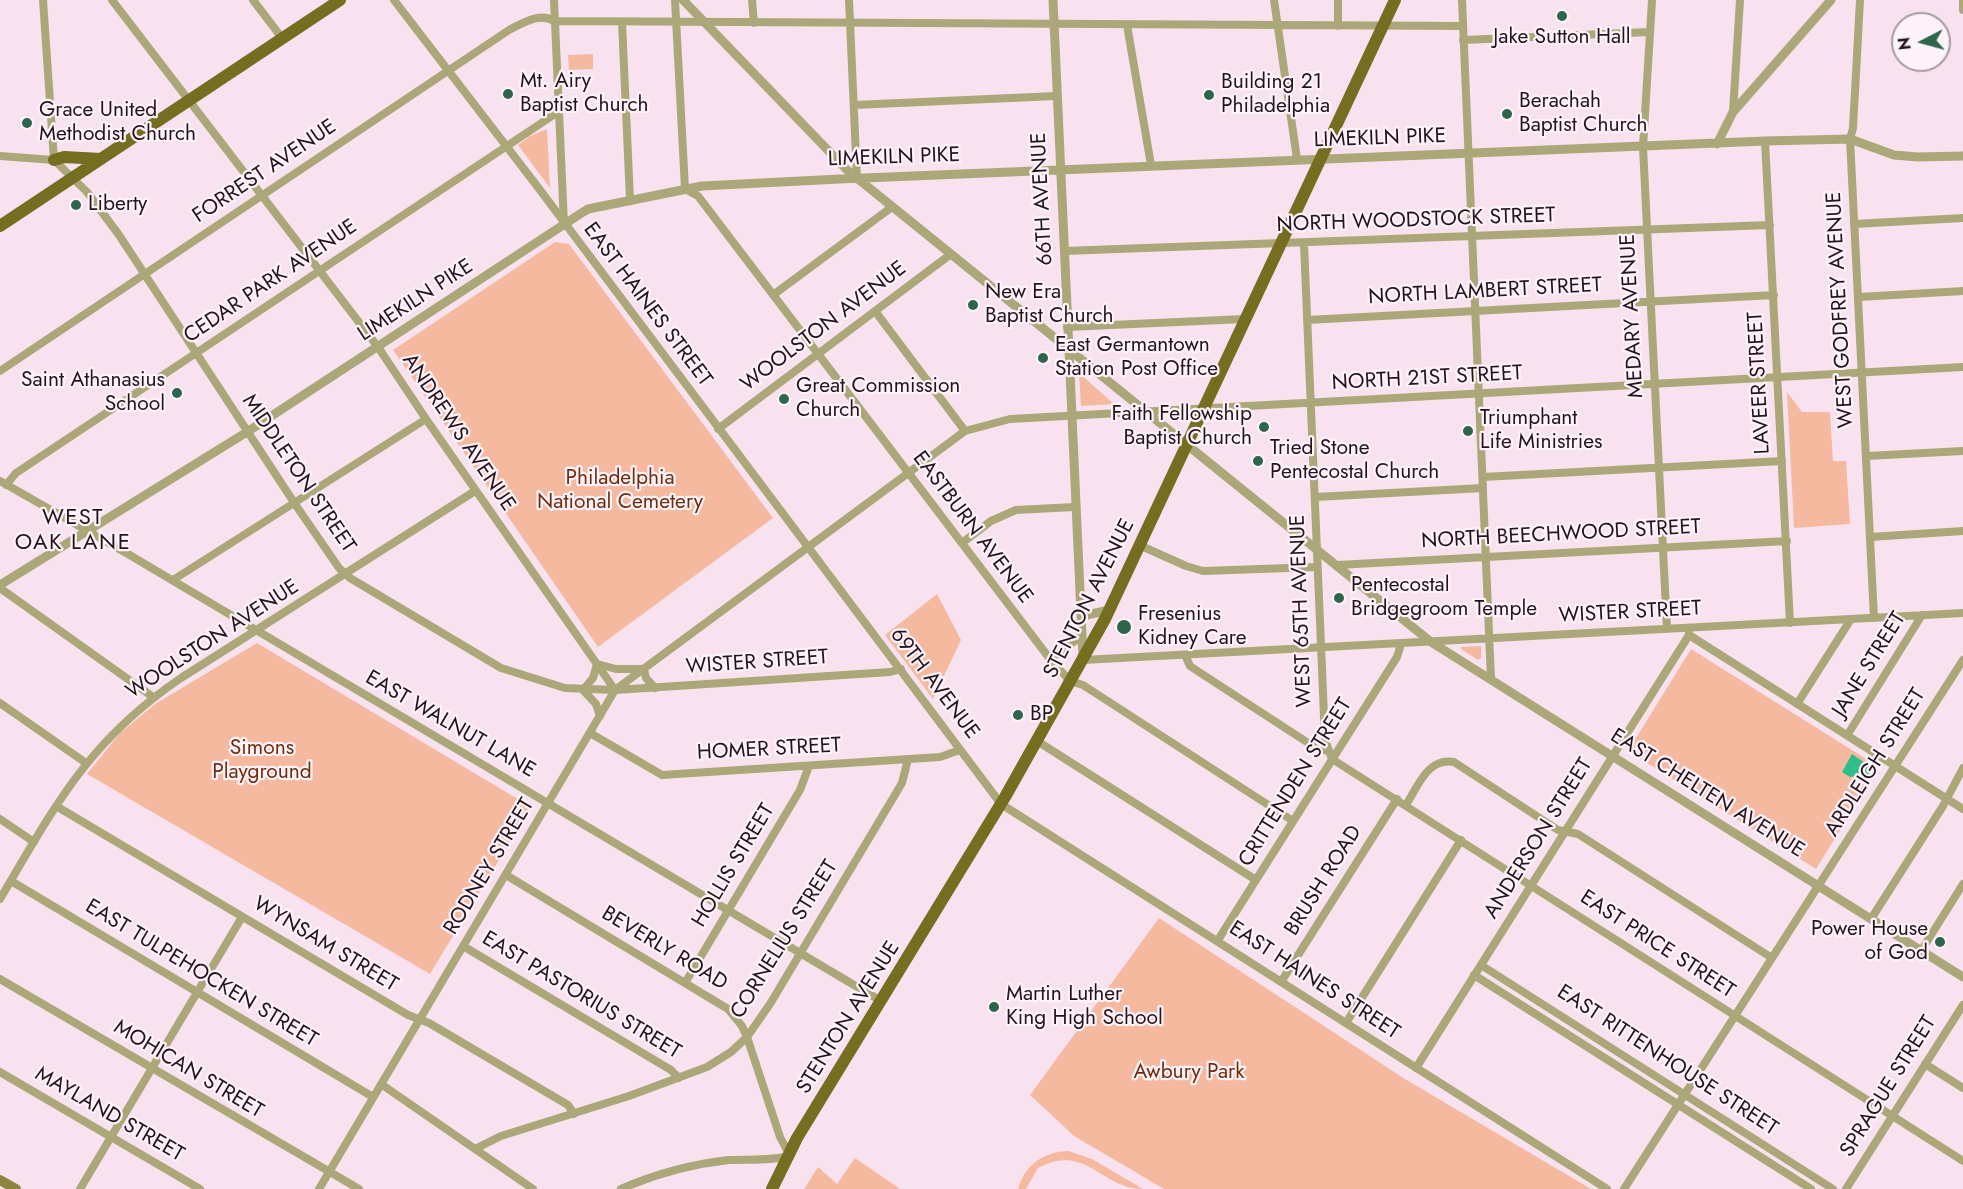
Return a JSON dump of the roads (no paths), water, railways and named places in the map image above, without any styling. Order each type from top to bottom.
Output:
[{"type":"main road","points":[[0,226],[340,0]]},
{"type":"main road","name":"STENTON AVENUE","points":[[772,1189],[798,1138],[1001,804],[1083,660],[1188,445],[1395,0]]},
{"type":"main road","points":[[54,160],[64,157],[101,159]]},
{"type":"main road","points":[[0,1180],[16,1189]]},
{"type":"street","points":[[0,156],[54,160],[43,0]]},
{"type":"street","name":"ANDREWS AVENUE","points":[[112,0],[378,347],[615,690]]},
{"type":"street","points":[[253,0],[282,38]]},
{"type":"street","points":[[394,0],[564,225]]},
{"type":"street","name":"EAST HAINES STREET","points":[[554,0],[564,225],[837,586]]},
{"type":"street","points":[[675,0],[685,189]]},
{"type":"street","name":"EAST CHELTEN AVENUE","points":[[683,0],[857,178],[1431,642],[1963,977]]},
{"type":"street","points":[[752,0],[754,23]]},
{"type":"street","points":[[849,0],[857,178]]},
{"type":"street","name":"66TH AVENUE","points":[[1053,0],[1083,660]]},
{"type":"street","points":[[1274,0],[1297,159]]},
{"type":"street","points":[[1338,0],[1338,26]]},
{"type":"street","points":[[1462,0],[1491,679]]},
{"type":"street","name":"MEDARY AVENUE","points":[[1652,0],[1642,147],[1667,629]]},
{"type":"street","points":[[1733,112],[1740,0]]},
{"type":"street","points":[[1717,144],[1733,112],[1831,0]]},
{"type":"street","name":"WEST GODFREY AVENUE","points":[[1860,0],[1853,128],[1850,139],[1874,618]]},
{"type":"street","points":[[1963,0],[1963,10]]},
{"type":"street","name":"FORREST AVENUE","points":[[0,371],[449,71],[524,23],[540,17],[548,17],[554,21],[705,23],[1463,26]]},
{"type":"street","points":[[622,22],[630,200]]},
{"type":"street","points":[[1127,25],[1150,165]]},
{"type":"street","points":[[1463,40],[1650,32]]},
{"type":"street","points":[[854,105],[1056,96]]},
{"type":"street","name":"CEDAR PARK AVENUE","points":[[3,483],[558,112]]},
{"type":"street","points":[[1850,139],[1894,155],[1963,156]]},
{"type":"street","name":"LIMEKILN PIKE","points":[[0,586],[247,432],[588,209],[711,185],[1321,158],[1850,139]]},
{"type":"street","name":"LAVEER STREET","points":[[1765,141],[1790,623]]},
{"type":"street","name":"MIDDLETON STREET","points":[[54,160],[87,192],[145,274],[295,504],[346,575],[501,668],[550,685],[583,690],[615,690]]},
{"type":"street","name":"EASTBURN AVENUE","points":[[685,189],[698,196],[1050,659],[1070,681],[1083,685],[1293,821]]},
{"type":"street","points":[[773,295],[892,207]]},
{"type":"street","points":[[1854,224],[1963,218]]},
{"type":"street","name":"NORTH WOODSTOCK STREET","points":[[1064,251],[1304,244],[1770,225]]},
{"type":"street","name":"WEST 65TH AVENUE","points":[[1304,244],[1321,648],[1330,755]]},
{"type":"street","name":"WOOLSTON AVENUE","points":[[718,429],[951,254]]},
{"type":"street","points":[[1859,297],[1963,291]]},
{"type":"street","name":"NORTH LAMBERT STREET","points":[[1307,320],[1774,295]]},
{"type":"street","points":[[875,311],[965,430]]},
{"type":"street","points":[[1067,327],[1245,319]]},
{"type":"street","name":"NORTH 21ST STREET","points":[[907,472],[965,430],[1010,419],[1963,368]]},
{"type":"street","points":[[173,580],[426,419]]},
{"type":"street","points":[[1867,456],[1963,451]]},
{"type":"street","points":[[1483,477],[1782,461]]},
{"type":"street","name":"RODNEY STREET","points":[[319,1189],[615,690],[907,472]]},
{"type":"street","name":"EAST WALNUT LANE","points":[[3,483],[173,580],[256,632],[881,1001]]},
{"type":"street","points":[[1316,497],[1483,488]]},
{"type":"street","name":"WOOLSTON AVENUE","points":[[0,899],[56,806],[86,763],[117,728],[153,697],[476,491]]},
{"type":"street","points":[[962,543],[991,521],[1016,510],[1075,507]]},
{"type":"street","points":[[1870,537],[1963,531]]},
{"type":"street","name":"NORTH BEECHWOOD STREET","points":[[1337,565],[1787,541]]},
{"type":"street","points":[[1139,545],[1203,571],[1317,567]]},
{"type":"street","points":[[0,586],[153,697]]},
{"type":"street","name":"69TH AVENUE","points":[[837,586],[1001,804]]},
{"type":"street","points":[[1082,611],[1087,615],[1109,610]]},
{"type":"street","name":"WISTER STREET","points":[[1083,660],[1667,629],[1689,632],[1790,623],[1963,613]]},
{"type":"street","name":"JANE STREET","points":[[1848,734],[1922,615]]},
{"type":"street","points":[[1797,704],[1851,619]]},
{"type":"street","points":[[1689,632],[1797,704],[1848,734],[1963,809]]},
{"type":"street","name":"ANDERSON STREET","points":[[1416,1068],[1689,632]]},
{"type":"street","points":[[1050,659],[1082,635]]},
{"type":"street","name":"CRITTENDEN STREET","points":[[1218,940],[1293,821],[1330,755],[1397,657],[1401,644]]},
{"type":"street","name":"EAST PRICE STREET","points":[[1185,655],[1190,666],[1199,672],[1963,1161]]},
{"type":"street","name":"ARDLEIGH STREET","points":[[1624,1189],[1963,660]]},
{"type":"street","points":[[600,716],[596,704],[583,690],[592,680],[597,664],[625,670],[644,669],[646,678],[655,688]]},
{"type":"street","name":"WISTER STREET","points":[[615,690],[901,669]]},
{"type":"street","points":[[0,703],[86,763]]},
{"type":"street","name":"HOMER STREET","points":[[590,733],[663,775],[940,757],[960,750]]},
{"type":"street","points":[[1037,741],[1256,880]]},
{"type":"street","name":"CORNELIUS STREET","points":[[475,1149],[501,1136],[574,1114],[707,1067],[747,1037],[902,783],[908,759]]},
{"type":"street","points":[[1406,805],[1430,767],[1446,760],[1460,766],[1558,830],[1575,832],[1772,958]]},
{"type":"street","name":"HOLLIS STREET","points":[[685,982],[800,790],[809,766]]},
{"type":"street","points":[[1871,919],[1963,768]]},
{"type":"street","name":"BRUSH ROAD","points":[[1281,982],[1397,800]]},
{"type":"street","name":"EAST HAINES STREET","points":[[1001,804],[1607,1189]]},
{"type":"street","name":"WYNSAM STREET","points":[[56,806],[398,1009],[420,1019],[568,1105],[574,1114]]},
{"type":"street","points":[[0,819],[34,842]]},
{"type":"street","points":[[1346,1023],[1461,840]]},
{"type":"street","name":"BEVERLY ROAD","points":[[506,875],[728,1009],[747,1037],[780,1137],[790,1156]]},
{"type":"street","name":"EAST TULPEHOCKEN STREET","points":[[11,881],[373,1097]]},
{"type":"street","points":[[1921,951],[1963,884]]},
{"type":"street","points":[[80,1189],[242,917]]},
{"type":"street","name":"EAST PASTORIUS STREET","points":[[463,946],[671,1070],[679,1078]]},
{"type":"street","name":"EAST RITTENHOUSE STREET","points":[[1481,964],[1833,1189]]},
{"type":"street","name":"EAST RITTENHOUSE STREET","points":[[1474,975],[1811,1189]]},
{"type":"street","name":"MOHICAN STREET","points":[[0,980],[359,1189]]},
{"type":"street","name":"SPRAGUE STREET","points":[[1846,1189],[1963,1005]]},
{"type":"street","points":[[1925,1064],[1963,1088]]},
{"type":"street","name":"MAYLAND STREET","points":[[0,1072],[201,1189]]},
{"type":"street","points":[[381,1083],[533,1189]]},
{"type":"street","points":[[621,1189],[660,1174],[712,1162],[773,1160],[790,1156]]},
{"type":"place","name":"Jake Sutton Hall","points":[[1562,16]]},
{"type":"place","name":"Mt. Airy Baptist Church","points":[[508,94]]},
{"type":"place","name":"Building 21 Philadelphia","points":[[1209,95]]},
{"type":"place","name":"Berachah Baptist Church","points":[[1507,114]]},
{"type":"place","name":"Grace United Methodist Church","points":[[27,123]]},
{"type":"place","name":"Liberty","points":[[76,205]]},
{"type":"place","name":"New Era Baptist Church","points":[[973,305]]},
{"type":"place","name":"East Germantown Station Post Office","points":[[1043,358]]},
{"type":"place","name":"Saint Athanasius School","points":[[177,393]]},
{"type":"place","name":"Great Commission Church","points":[[784,399]]},
{"type":"place","name":"Faith Fellowship Baptist Church","points":[[1264,427]]},
{"type":"place","name":"Triumphant Life Ministries","points":[[1468,431]]},
{"type":"place","name":"Tried Stone Pentecostal Church","points":[[1258,461]]},
{"type":"place","name":"Pentecostal Bridgegroom Temple","points":[[1339,598]]},
{"type":"place","name":"Fresenius Kidney Care","points":[[1124,627]]},
{"type":"place","name":"BP","points":[[1018,715]]},
{"type":"place","name":"Power House of God","points":[[1940,942]]},
{"type":"place","name":"Martin Luther King High School","points":[[994,1007]]},
{"type":"district","name":"WEST OAK LANE","points":[[73,532]]},
{"type":"park label","name":"Philadelphia National Cemetery","points":[[620,491]]},
{"type":"park label","name":"Simons Playground","points":[[262,761]]},
{"type":"park label","name":"Awbury Park","points":[[1189,1073]]}]
